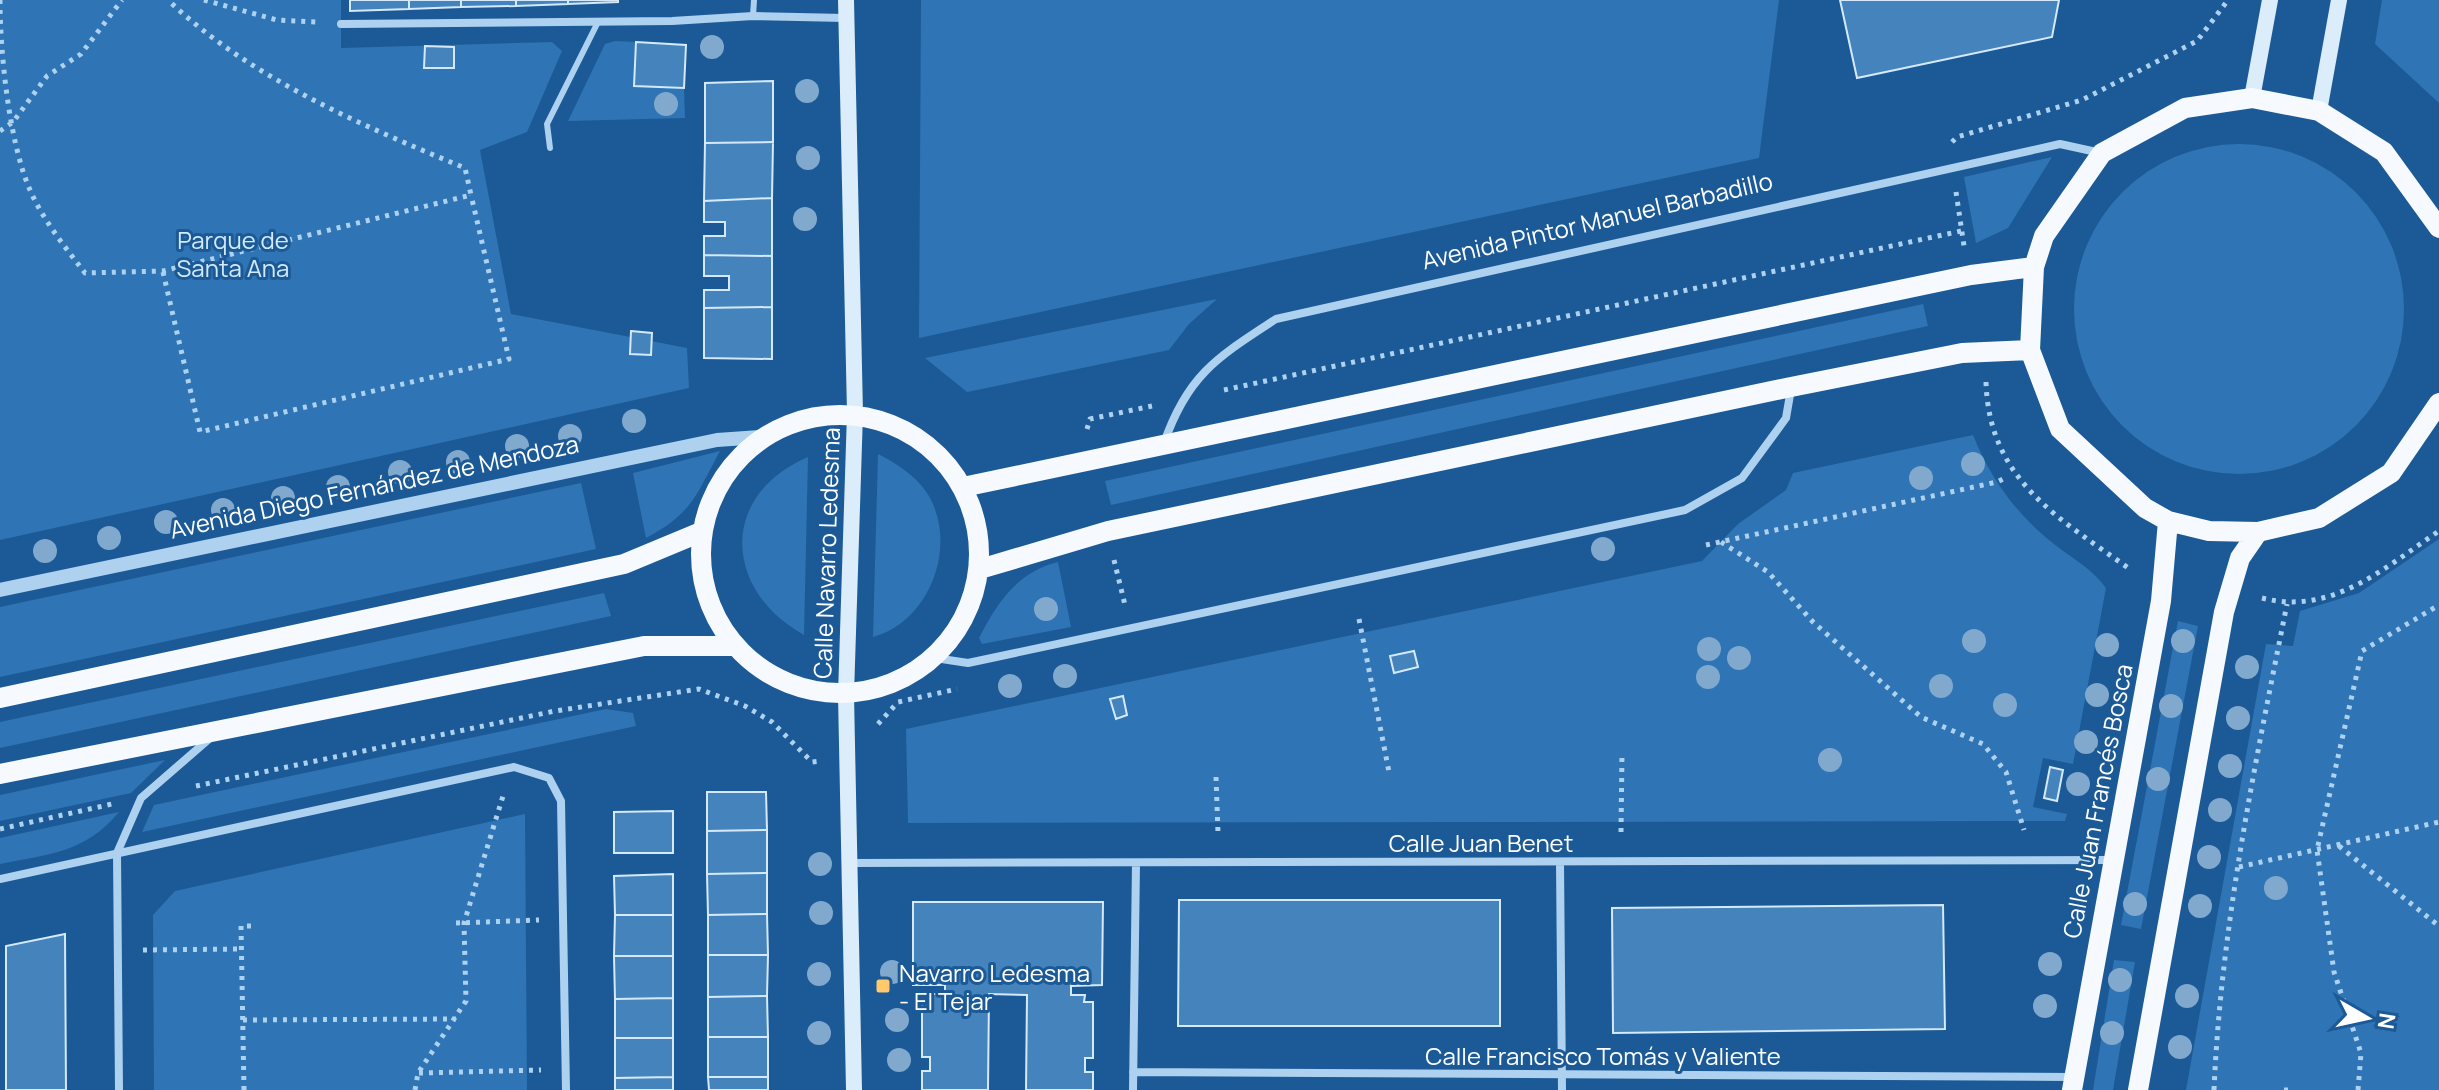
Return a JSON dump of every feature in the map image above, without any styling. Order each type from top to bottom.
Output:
[{"type":"main road","name":"Calle Navarro Ledesma","points":[[846,0],[855,413],[846,695],[854,1090]]},
{"type":"main road","points":[[2252,98],[2270,0]]},
{"type":"main road","points":[[2319,111],[2339,0]]},
{"type":"main road","points":[[2439,228],[2384,152],[2319,111],[2252,98],[2185,108],[2102,153],[2044,236],[2034,267],[2030,350],[2060,429],[2145,508],[2168,521],[2209,531],[2258,532],[2319,518],[2391,473],[2439,403]]},
{"type":"main road","points":[[963,487],[1971,275],[2034,267]]},
{"type":"main road","points":[[980,569],[1108,531],[1791,387],[1962,353],[2030,350]]},
{"type":"main road","points":[[855,413],[925,441],[963,487],[978,527],[980,569],[967,614],[935,658],[894,681],[846,695],[774,679],[733,646],[705,593],[701,532],[714,492],[731,461],[760,437],[786,424],[855,413]]},
{"type":"main road","name":"Calle Juan Francés Bosca","points":[[2073,1083],[2161,601],[2168,521]]},
{"type":"main road","points":[[0,698],[624,564],[701,532]]},
{"type":"main road","points":[[2138,1090],[2224,612],[2240,558],[2258,532]]},
{"type":"main road","points":[[0,774],[644,646],[733,646]]},
{"type":"street","points":[[341,24],[598,22],[753,16],[845,18]]},
{"type":"street","name":"Avenida Pintor Manuel Barbadillo","points":[[1162,447],[1183,399],[1209,363],[1276,319],[2060,144],[2102,153]]},
{"type":"street","points":[[935,658],[968,663],[1685,510],[1742,478],[1786,418],[1791,387]]},
{"type":"street","name":"Avenida Diego Fernández de Mendoza","points":[[0,590],[717,440],[760,437]]},
{"type":"street","points":[[119,1090],[117,853],[141,798],[221,729]]},
{"type":"street","points":[[0,879],[514,767],[549,778],[561,801],[566,1090]]},
{"type":"street","name":"Calle Juan Benet","points":[[849,863],[2113,860]]},
{"type":"street","points":[[1560,862],[1562,1090]]},
{"type":"street","points":[[1133,1090],[1136,863]]},
{"type":"street","name":"Calle Francisco Tomás y Valiente","points":[[1133,1072],[2073,1083]]},
{"type":"lane","points":[[753,16],[754,0]]},
{"type":"lane","points":[[550,148],[547,124],[598,22]]},
{"type":"path","points":[[0,0],[0,46],[29,189],[54,233],[85,273],[163,271],[471,195]]},
{"type":"path","points":[[0,131],[13,122],[47,76],[81,54],[122,0]]},
{"type":"path","points":[[163,271],[200,432],[509,359],[465,168],[369,129],[270,77],[168,0]]},
{"type":"path","points":[[204,0],[277,20],[341,24]]},
{"type":"path","points":[[1092,461],[1086,434],[1090,419],[1961,231],[1952,166],[1946,149],[1957,137],[2082,100],[2197,41],[2228,0]]},
{"type":"path","points":[[1706,545],[1997,482],[2007,477]]},
{"type":"path","points":[[1108,531],[1130,629]]},
{"type":"path","points":[[1721,542],[1768,572],[1813,622],[1921,717],[1983,744],[2006,772],[2024,830]]},
{"type":"path","points":[[2214,1090],[2217,1032],[2239,867],[2287,604]]},
{"type":"path","points":[[2358,1090],[2361,1053],[2334,972],[2317,850],[2362,651],[2439,605]]},
{"type":"path","points":[[1359,619],[1389,772]]},
{"type":"path","points":[[878,733],[878,722],[898,702],[971,686]]},
{"type":"path","points":[[0,829],[555,711],[699,689],[745,706],[772,722],[789,743],[812,762],[847,760]]},
{"type":"path","points":[[1621,832],[1622,754]]},
{"type":"path","points":[[415,1090],[418,1073],[466,1001],[464,923],[514,767]]},
{"type":"path","points":[[1216,777],[1218,833]]},
{"type":"path","points":[[2239,867],[2439,822]]},
{"type":"path","points":[[2339,845],[2439,926]]},
{"type":"path","points":[[456,923],[563,919]]},
{"type":"path","points":[[244,1090],[241,926],[251,926]]},
{"type":"path","points":[[119,950],[242,949]]},
{"type":"path","points":[[243,1020],[456,1019]]},
{"type":"path","points":[[418,1073],[566,1069]]},
{"type":"green space","name":"Parque de Santa Ana","points":[[0,0],[341,0],[341,48],[552,42],[562,51],[527,132],[480,150],[511,314],[687,348],[689,388],[0,540]]},
{"type":"green space","points":[[921,0],[1779,0],[1759,158],[919,338]]},
{"type":"green space","points":[[2382,0],[2439,0],[2439,103],[2375,44]]},
{"type":"green space","points":[[636,42],[635,86],[684,88],[685,118],[568,121],[605,44]]},
{"type":"green space","points":[[2239,144],[2271,147],[2302,157],[2331,172],[2356,192],[2376,217],[2391,246],[2401,277],[2404,309],[2401,341],[2391,372],[2376,401],[2356,426],[2331,446],[2302,461],[2271,471],[2239,474],[2207,471],[2176,461],[2147,446],[2122,426],[2102,401],[2087,372],[2077,341],[2074,309],[2077,277],[2087,246],[2102,217],[2122,192],[2147,172],[2176,157],[2207,147]]},
{"type":"green space","points":[[2052,157],[2008,228],[1976,243],[1964,177]]},
{"type":"green space","points":[[1217,299],[1189,324],[1169,350],[967,392],[925,358]]},
{"type":"green space","points":[[1923,304],[1928,326],[1111,505],[1105,481]]},
{"type":"green space","points":[[1973,435],[1995,479],[2014,505],[2036,529],[2087,568],[2106,588],[2073,764],[2043,758],[2033,807],[2067,814],[2065,821],[908,823],[906,729],[1702,561],[1738,524],[1786,490],[1793,473]]},
{"type":"green space","points":[[720,451],[692,502],[674,520],[646,538],[633,473]]},
{"type":"green space","points":[[878,454],[905,470],[927,493],[936,513],[940,534],[934,578],[924,598],[910,615],[893,628],[873,637]]},
{"type":"green space","points":[[808,457],[804,635],[777,616],[758,594],[746,569],[742,543],[746,518],[758,495],[779,474]]},
{"type":"green space","points":[[581,483],[596,549],[0,677],[0,607]]},
{"type":"green space","points":[[2439,539],[2439,1090],[2186,1090],[2266,644],[2293,646],[2300,611],[2359,593]]},
{"type":"green space","points":[[1058,562],[1071,627],[982,644],[979,638],[1010,591],[1031,573]]},
{"type":"green space","points":[[604,593],[611,616],[0,748],[0,722]]},
{"type":"green space","points":[[2178,621],[2198,626],[2141,929],[2121,925]]},
{"type":"green space","points":[[606,709],[633,713],[636,726],[142,832],[154,805]]},
{"type":"green space","points":[[165,760],[131,793],[0,821],[0,795]]},
{"type":"green space","points":[[119,812],[106,826],[79,844],[50,854],[0,864],[0,838]]},
{"type":"green space","points":[[525,814],[527,1090],[154,1090],[153,915],[175,891]]},
{"type":"green space","points":[[2114,960],[2135,962],[2113,1090],[2093,1090]]},
{"type":"building","points":[[350,0],[409,0],[409,9],[350,11]]},
{"type":"building","points":[[409,0],[461,0],[461,7],[409,9]]},
{"type":"building","points":[[461,0],[516,0],[516,6],[461,7]]},
{"type":"building","points":[[516,0],[568,0],[568,4],[516,6]]},
{"type":"building","points":[[568,0],[618,0],[618,2],[568,4]]},
{"type":"building","points":[[1840,0],[2059,0],[2052,37],[1857,78]]},
{"type":"building","points":[[636,42],[686,45],[684,88],[634,86]]},
{"type":"building","points":[[425,46],[454,47],[454,68],[424,68]]},
{"type":"building","points":[[773,81],[773,142],[705,143],[705,83]]},
{"type":"building","points":[[773,142],[772,198],[704,201],[705,143]]},
{"type":"building","points":[[772,198],[772,256],[704,255],[704,236],[725,236],[725,222],[704,222],[704,201]]},
{"type":"building","points":[[704,255],[772,256],[772,307],[704,308],[704,290],[729,290],[729,276],[704,276]]},
{"type":"building","points":[[772,307],[772,359],[704,358],[704,308]]},
{"type":"building","points":[[631,331],[652,333],[651,355],[630,354]]},
{"type":"building","points":[[1414,651],[1418,667],[1394,673],[1390,656]]},
{"type":"building","points":[[1123,696],[1127,715],[1116,719],[1110,699]]},
{"type":"building","points":[[2050,767],[2063,770],[2057,801],[2044,798]]},
{"type":"building","points":[[707,792],[766,792],[767,830],[707,831]]},
{"type":"building","points":[[673,811],[673,853],[614,853],[614,812]]},
{"type":"building","points":[[767,830],[767,873],[707,874],[707,831]]},
{"type":"building","points":[[767,873],[767,914],[708,915],[707,874]]},
{"type":"building","points":[[673,874],[673,915],[615,915],[614,876]]},
{"type":"building","points":[[1179,900],[1500,900],[1500,1026],[1178,1026]]},
{"type":"building","points":[[913,902],[1103,902],[1102,985],[1071,986],[1071,995],[1085,995],[1084,1002],[1093,1002],[1093,1058],[1085,1058],[1085,1072],[1093,1072],[1093,1090],[1026,1090],[1027,995],[989,994],[988,1090],[922,1090],[922,1071],[930,1071],[930,1057],[922,1057],[922,1001],[931,1001],[931,994],[945,994],[945,985],[913,985]]},
{"type":"building","points":[[1943,905],[1945,1029],[1613,1033],[1612,908]]},
{"type":"building","points":[[767,914],[768,955],[708,955],[708,915]]},
{"type":"building","points":[[615,915],[673,915],[673,956],[614,956]]},
{"type":"building","points":[[65,934],[66,1090],[6,1090],[6,946]]},
{"type":"building","points":[[708,955],[768,955],[767,996],[708,997]]},
{"type":"building","points":[[614,956],[673,956],[673,998],[615,999]]},
{"type":"building","points":[[767,996],[768,1037],[708,1037],[708,997]]},
{"type":"building","points":[[673,998],[673,1038],[615,1038],[615,999]]},
{"type":"building","points":[[708,1037],[768,1037],[768,1077],[708,1077]]},
{"type":"building","points":[[615,1038],[673,1038],[673,1077],[615,1078]]},
{"type":"building","points":[[673,1077],[673,1090],[615,1090],[615,1078]]},
{"type":"building","points":[[708,1077],[768,1077],[768,1090],[709,1090]]},
{"type":"place","name":"Navarro Ledesma - El Tejar","points":[[883,986]]}]
